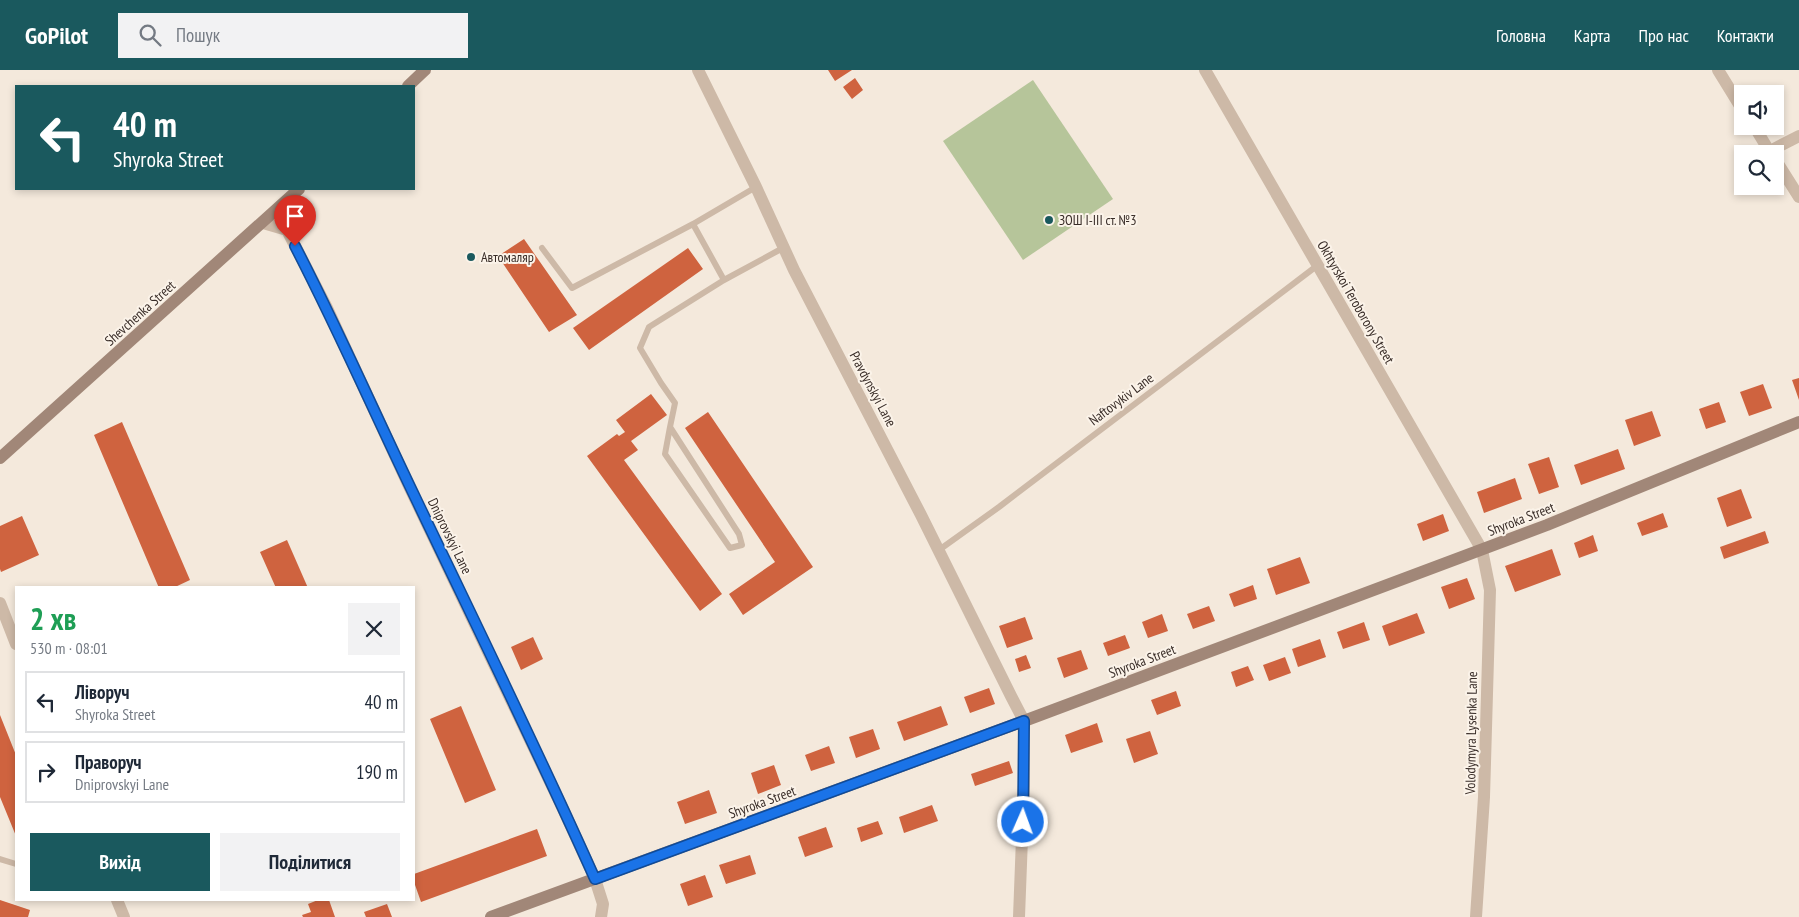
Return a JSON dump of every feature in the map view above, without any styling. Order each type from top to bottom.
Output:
[{"type":"street","points":[[409,85],[425,70]]},
{"type":"street","name":"Pravdynskyi Lane","points":[[698,70],[784,248],[939,550],[1024,721]]},
{"type":"street","name":"Okhtyrskoi Teroborony Street","points":[[1205,70],[1482,550]]},
{"type":"street","points":[[1718,70],[1734,95]]},
{"type":"street","points":[[1784,147],[1799,136]]},
{"type":"street","points":[[1784,174],[1799,197]]},
{"type":"street","name":"Shevchenka Street","points":[[0,458],[298,190]]},
{"type":"street","name":"Dniprovskyi Lane","points":[[263,223],[287,230],[327,308],[595,879],[602,904],[601,917]]},
{"type":"street","name":"Shyroka Street","points":[[491,917],[1482,550],[1799,422]]},
{"type":"street","name":"Volodymyra Lysenka Lane","points":[[1476,917],[1484,797],[1490,590],[1482,550]]},
{"type":"street","points":[[0,603],[15,641]]},
{"type":"street","points":[[1019,917],[1024,785],[1024,721]]},
{"type":"street","points":[[116,901],[124,917]]},
{"type":"lane","points":[[542,248],[572,288],[693,224],[756,188]]},
{"type":"lane","points":[[693,224],[724,280]]},
{"type":"lane","points":[[670,428],[739,534],[742,545],[730,548],[666,454],[670,428],[675,403],[640,348],[649,327],[724,280],[784,248]]},
{"type":"lane","name":"Naftovykiv Lane","points":[[939,550],[999,507],[1318,265]]},
{"type":"lane","points":[[0,859],[15,864]]},
{"type":"green space","points":[[1033,80],[1113,199],[1023,260],[943,141]]},
{"type":"building","points":[[828,70],[852,70],[835,81]]},
{"type":"building","points":[[855,78],[863,90],[852,99],[843,87]]},
{"type":"building","points":[[524,239],[577,315],[549,332],[498,256]]},
{"type":"building","points":[[688,248],[703,269],[589,350],[573,328]]},
{"type":"building","points":[[1799,378],[1799,400],[1792,380]]},
{"type":"building","points":[[1763,384],[1772,408],[1749,416],[1740,392]]},
{"type":"building","points":[[651,394],[667,415],[631,441],[638,450],[624,460],[722,594],[700,611],[587,456],[617,434],[619,436],[625,432],[616,420]]},
{"type":"building","points":[[1719,402],[1726,422],[1706,429],[1699,409]]},
{"type":"building","points":[[1652,411],[1661,436],[1634,446],[1625,420]]},
{"type":"building","points":[[708,412],[813,567],[743,615],[729,594],[775,562],[685,428]]},
{"type":"building","points":[[122,422],[190,580],[177,586],[158,586],[94,435]]},
{"type":"building","points":[[1618,449],[1625,469],[1581,485],[1574,465]]},
{"type":"building","points":[[1549,457],[1559,487],[1539,494],[1528,464]]},
{"type":"building","points":[[1515,478],[1522,499],[1484,513],[1477,492]]},
{"type":"building","points":[[1741,489],[1752,518],[1727,527],[1717,498]]},
{"type":"building","points":[[1663,513],[1668,527],[1642,536],[1637,523]]},
{"type":"building","points":[[1443,514],[1449,531],[1423,541],[1417,524]]},
{"type":"building","points":[[22,516],[39,555],[1,572],[0,526]]},
{"type":"building","points":[[1765,531],[1769,543],[1724,559],[1720,547]]},
{"type":"building","points":[[1593,535],[1598,551],[1579,558],[1574,543]]},
{"type":"building","points":[[287,540],[307,586],[275,586],[260,552]]},
{"type":"building","points":[[1552,549],[1561,575],[1515,592],[1505,566]]},
{"type":"building","points":[[1300,557],[1310,583],[1276,595],[1267,569]]},
{"type":"building","points":[[1467,578],[1475,599],[1449,609],[1441,587]]},
{"type":"building","points":[[1253,585],[1257,599],[1234,607],[1229,594]]},
{"type":"building","points":[[1209,606],[1215,621],[1193,629],[1187,614]]},
{"type":"building","points":[[1417,613],[1425,633],[1389,646],[1382,626]]},
{"type":"building","points":[[1162,614],[1168,631],[1148,638],[1142,622]]},
{"type":"building","points":[[1025,617],[1033,639],[1007,648],[999,626]]},
{"type":"building","points":[[1364,622],[1370,640],[1343,649],[1337,632]]},
{"type":"building","points":[[1125,635],[1130,648],[1108,656],[1103,643]]},
{"type":"building","points":[[533,637],[543,659],[521,670],[511,647]]},
{"type":"building","points":[[1320,639],[1326,657],[1298,667],[1292,649]]},
{"type":"building","points":[[1081,650],[1088,669],[1064,678],[1057,658]]},
{"type":"building","points":[[1026,655],[1031,668],[1019,672],[1015,659]]},
{"type":"building","points":[[1285,657],[1291,673],[1269,681],[1263,665]]},
{"type":"building","points":[[1248,666],[1254,680],[1236,687],[1231,672]]},
{"type":"building","points":[[989,688],[995,704],[970,713],[964,697]]},
{"type":"building","points":[[1176,691],[1181,706],[1157,715],[1151,700]]},
{"type":"building","points":[[461,706],[496,790],[465,803],[430,719]]},
{"type":"building","points":[[941,706],[948,725],[904,741],[897,722]]},
{"type":"building","points":[[0,715],[15,752],[15,834],[0,797]]},
{"type":"building","points":[[1097,723],[1103,742],[1071,753],[1065,735]]},
{"type":"building","points":[[873,729],[880,749],[856,758],[849,737]]},
{"type":"building","points":[[1150,731],[1158,754],[1134,763],[1126,739]]},
{"type":"building","points":[[829,746],[835,763],[811,771],[805,755]]},
{"type":"building","points":[[1009,761],[1013,773],[975,786],[971,774]]},
{"type":"building","points":[[774,765],[781,785],[758,794],[751,773]]},
{"type":"building","points":[[709,790],[717,813],[685,824],[677,802]]},
{"type":"building","points":[[932,805],[938,821],[904,833],[899,817]]},
{"type":"building","points":[[878,821],[883,834],[861,842],[857,828]]},
{"type":"building","points":[[826,827],[833,847],[805,857],[798,837]]},
{"type":"building","points":[[537,829],[547,856],[421,902],[415,885],[415,874]]},
{"type":"building","points":[[750,855],[756,874],[726,884],[719,865]]},
{"type":"building","points":[[705,875],[713,897],[688,906],[680,884]]},
{"type":"building","points":[[0,900],[30,910],[28,917],[0,917]]},
{"type":"building","points":[[316,901],[329,901],[335,917],[303,917],[302,915],[311,912],[308,904]]},
{"type":"building","points":[[387,904],[392,917],[366,917],[364,912]]},
{"type":"place","name":"ЗОШ І-ІІІ ст. №3","points":[[1049,220]]},
{"type":"place","name":"Автомаляр","points":[[471,257]]},
{"type":"route","points":[[295,246],[327,308],[595,879],[1024,721],[1023,822]]}]
